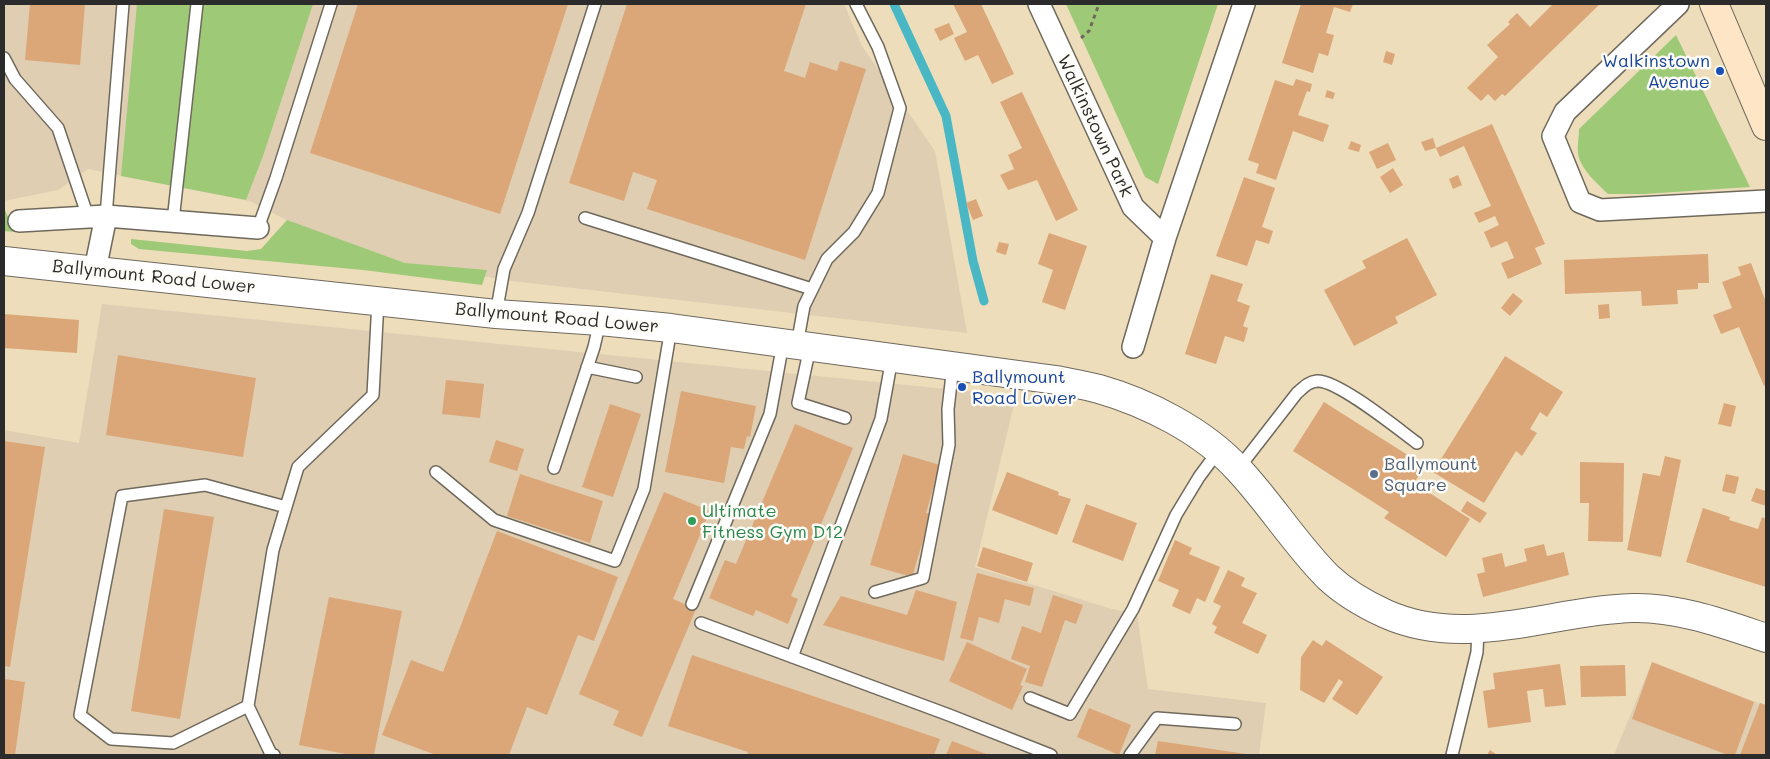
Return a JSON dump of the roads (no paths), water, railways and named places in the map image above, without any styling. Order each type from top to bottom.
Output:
[{"type":"main road","points":[[1714,4],[1766,126]]},
{"type":"street","name":"Walkinstown Park","points":[[1039,4],[1133,207],[1166,238]]},
{"type":"street","points":[[1133,347],[1166,238],[1244,4]]},
{"type":"street","points":[[1678,4],[1565,112],[1552,136],[1580,202],[1600,210],[1766,201]]},
{"type":"street","points":[[96,270],[97,216]]},
{"type":"street","points":[[19,221],[97,216],[258,228]]},
{"type":"street","name":"Ballymount Road Lower","points":[[4,261],[496,314],[671,328],[1056,380],[1100,389],[1154,410],[1219,450],[1238,469],[1312,560],[1329,578],[1344,590],[1386,614],[1430,626],[1478,629],[1515,626],[1605,610],[1661,609],[1766,638]]},
{"type":"lane","points":[[97,216],[123,4]]},
{"type":"lane","points":[[174,221],[197,4]]},
{"type":"lane","points":[[258,228],[276,178],[331,4]]},
{"type":"lane","points":[[496,314],[504,269],[528,212],[595,4]]},
{"type":"lane","points":[[845,418],[798,403],[797,345],[804,306],[827,258],[854,232],[878,193],[900,108],[878,47],[856,4]]},
{"type":"lane","points":[[4,58],[15,79],[58,128],[97,216]]},
{"type":"lane","points":[[585,218],[812,289]]},
{"type":"lane","points":[[274,755],[271,754],[248,706],[273,550],[298,467],[373,395],[378,301]]},
{"type":"lane","points":[[554,468],[600,321]]},
{"type":"lane","points":[[436,472],[494,520],[615,561],[644,489],[671,328]]},
{"type":"lane","points":[[692,604],[797,345]]},
{"type":"lane","points":[[792,657],[881,419],[892,358]]},
{"type":"lane","points":[[875,592],[923,578],[949,445],[948,409],[953,366]]},
{"type":"lane","points":[[587,367],[636,377]]},
{"type":"lane","points":[[1238,469],[1297,392],[1308,382],[1319,381],[1345,392],[1417,443]]},
{"type":"lane","points":[[1030,698],[1070,714],[1133,609],[1176,515],[1198,477],[1219,450]]},
{"type":"lane","points":[[248,706],[173,743],[111,739],[80,714],[122,496],[205,485],[286,507]]},
{"type":"lane","points":[[701,623],[1051,755]]},
{"type":"lane","points":[[1452,755],[1477,652],[1478,629]]},
{"type":"lane","points":[[1130,755],[1157,718],[1235,724]]},
{"type":"waterway","points":[[894,4],[946,116],[973,261],[984,301]]},
{"type":"place","name":"Walkinstown Avenue","points":[[1720,71]]},
{"type":"place","name":"Ballymount Road Lower","points":[[962,387]]},
{"type":"place","name":"Ballymount Square","points":[[1374,474]]},
{"type":"place","name":"Ultimate Fitness Gym D12","points":[[692,521]]}]
